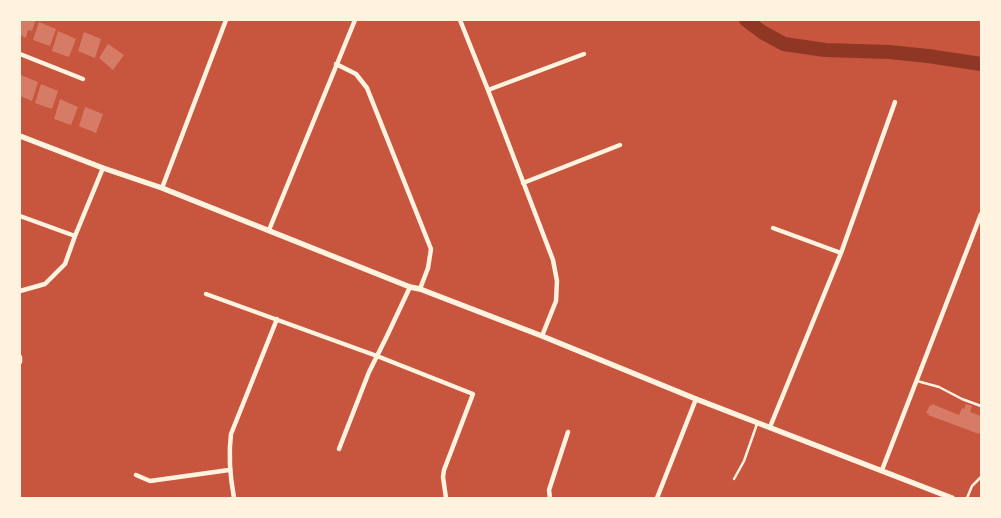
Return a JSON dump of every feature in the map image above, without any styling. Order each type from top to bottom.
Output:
[{"type":"street","points":[[162,188],[226,20]]},
{"type":"street","points":[[268,230],[355,20]]},
{"type":"street","points":[[460,20],[553,260],[557,281],[556,301],[542,336]]},
{"type":"street","points":[[20,54],[83,79]]},
{"type":"street","points":[[488,90],[584,54]]},
{"type":"street","points":[[336,64],[356,74],[367,88],[431,250],[428,268],[420,289]]},
{"type":"street","points":[[770,427],[841,253],[895,102]]},
{"type":"street","points":[[20,136],[103,168],[162,188],[952,498]]},
{"type":"street","points":[[522,182],[620,145]]},
{"type":"street","points":[[20,291],[45,284],[66,264],[75,236],[103,168]]},
{"type":"street","points":[[882,470],[981,214]]},
{"type":"street","points":[[20,216],[75,236]]},
{"type":"street","points":[[773,228],[841,253]]},
{"type":"street","points":[[338,449],[369,372],[410,286]]},
{"type":"street","points":[[206,294],[377,356],[473,394],[444,470],[446,498]]},
{"type":"street","points":[[234,498],[229,470],[231,434],[277,319]]},
{"type":"street","points":[[20,357],[20,362]]},
{"type":"street","points":[[657,498],[696,399]]},
{"type":"street","points":[[550,498],[549,490],[568,432]]},
{"type":"street","points":[[136,475],[150,481],[229,470]]},
{"type":"lane","points":[[917,381],[939,387],[981,406]]},
{"type":"lane","points":[[734,479],[744,461],[758,422]]},
{"type":"lane","points":[[967,498],[972,486],[981,476]]},
{"type":"building","points":[[20,20],[35,21],[32,31],[28,30],[26,38],[20,35]]},
{"type":"building","points":[[39,22],[56,29],[50,46],[33,40]]},
{"type":"building","points":[[58,31],[76,39],[69,57],[52,51]]},
{"type":"building","points":[[84,32],[101,39],[95,58],[78,51]]},
{"type":"building","points":[[108,44],[124,55],[113,70],[99,58]]},
{"type":"building","points":[[21,75],[38,82],[32,101],[20,96]]},
{"type":"building","points":[[41,84],[58,91],[52,109],[35,103]]},
{"type":"building","points":[[60,99],[78,107],[71,125],[54,119]]},
{"type":"building","points":[[85,107],[103,114],[96,133],[79,126]]},
{"type":"building","points":[[932,404],[959,415],[966,404],[972,406],[970,412],[981,416],[979,434],[928,415],[926,413]]},
{"type":"waterway","points":[[746,20],[762,32],[784,44],[825,50],[889,52],[981,64]]}]
